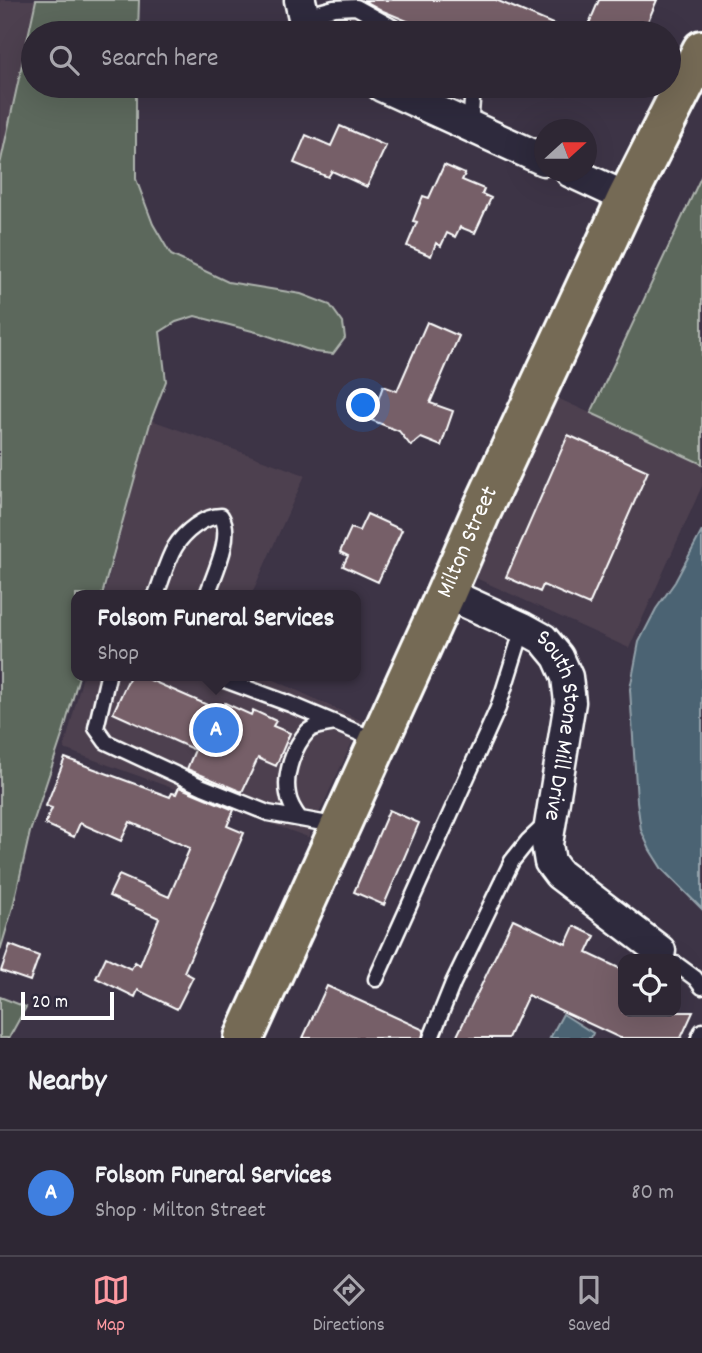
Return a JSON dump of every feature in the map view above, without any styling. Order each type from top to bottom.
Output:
[{"type":"main road","name":"Milton Street","points":[[681,91],[702,50]]},
{"type":"main road","name":"Milton Street","points":[[244,1038],[481,512],[627,198],[678,98]]},
{"type":"street","points":[[408,98],[534,155]]},
{"type":"street","points":[[593,182],[627,198]]},
{"type":"street","name":"South Stone Mill Drive","points":[[446,593],[543,639],[558,657],[568,677],[570,702],[547,844],[550,862],[559,874],[664,954]]},
{"type":"lane","points":[[305,17],[334,8],[355,8],[379,21]]},
{"type":"lane","points":[[470,126],[471,98]]},
{"type":"lane","points":[[158,590],[175,547],[189,531],[212,516],[221,516],[225,523],[225,536],[221,556],[208,590]]},
{"type":"lane","points":[[376,979],[498,708],[523,628]]},
{"type":"lane","points":[[107,681],[96,728],[106,742],[202,787],[268,813],[340,826]]},
{"type":"lane","points":[[227,681],[379,741]]},
{"type":"lane","points":[[300,819],[288,793],[288,770],[298,746],[310,730],[335,723]]},
{"type":"lane","points":[[431,1038],[453,983],[512,861],[528,841],[550,821]]},
{"type":"lane","points":[[681,967],[702,987]]},
{"type":"lane","points":[[699,1038],[702,1031]]},
{"type":"shaded area","points":[[0,0],[36,0],[31,21],[21,21],[21,70],[0,167]]},
{"type":"shaded area","points":[[326,0],[483,0],[474,21],[332,21]]},
{"type":"shaded area","points":[[557,398],[702,464],[702,486],[629,648],[476,578]]},
{"type":"shaded area","points":[[151,420],[305,475],[253,590],[105,590]]},
{"type":"shaded area","points":[[82,681],[277,681],[362,721],[308,837],[64,749]]},
{"type":"green space","points":[[36,0],[139,0],[138,21],[31,21]]},
{"type":"green space","points":[[21,69],[21,98],[136,98],[136,179],[153,224],[171,255],[228,282],[301,294],[330,305],[343,323],[345,338],[333,354],[315,352],[260,333],[195,316],[176,322],[160,332],[166,381],[151,420],[103,590],[71,590],[71,681],[78,681],[30,832],[0,951],[0,165]]},
{"type":"green space","points":[[702,175],[702,464],[591,413]]},
{"type":"green space","points":[[0,997],[26,1007],[9,1038],[0,1038]]},
{"type":"water","points":[[702,531],[702,909],[662,869],[641,830],[630,689],[639,642]]},
{"type":"water","points":[[563,1014],[593,1033],[591,1038],[550,1038]]},
{"type":"building","points":[[363,0],[496,0],[546,21],[407,21]]},
{"type":"building","points":[[599,0],[657,0],[648,21],[590,21]]},
{"type":"building","points":[[340,126],[386,146],[367,187],[332,171],[328,177],[294,163],[306,135],[331,146]]},
{"type":"building","points":[[444,165],[465,174],[462,180],[484,189],[482,194],[491,198],[475,233],[460,227],[455,237],[447,233],[441,246],[436,243],[431,256],[407,246],[417,222],[413,221],[423,196],[429,198]]},
{"type":"building","points":[[427,322],[459,336],[430,403],[453,411],[441,446],[421,438],[411,446],[399,431],[371,420],[383,386],[397,391]]},
{"type":"building","points":[[568,435],[648,471],[589,605],[543,585],[540,592],[506,577]]},
{"type":"building","points":[[367,514],[402,530],[378,582],[343,566],[348,556],[340,552],[351,528],[359,531]]},
{"type":"building","points":[[128,681],[152,681],[221,711],[225,703],[251,715],[253,710],[276,721],[273,726],[290,733],[276,766],[258,758],[242,792],[187,769],[195,750],[113,713]]},
{"type":"building","points":[[65,758],[170,797],[172,793],[176,794],[179,787],[234,810],[227,826],[244,833],[184,972],[193,977],[177,1009],[138,990],[135,997],[96,978],[106,957],[131,969],[135,962],[140,965],[159,918],[109,896],[119,875],[169,897],[190,848],[130,822],[121,841],[80,823],[74,837],[45,824],[52,808],[46,806]]},
{"type":"building","points":[[389,810],[419,823],[384,905],[354,892]]},
{"type":"building","points":[[513,919],[566,944],[574,926],[595,936],[587,953],[618,968],[618,1017],[681,1017],[681,1012],[693,1012],[681,1038],[620,1038],[528,995],[508,1038],[456,1038]]},
{"type":"building","points":[[10,945],[39,956],[30,981],[1,971]]},
{"type":"building","points":[[327,986],[424,1030],[422,1038],[303,1038]]},
{"type":"place","name":"Folsom Funeral Services","points":[[216,730]]}]
